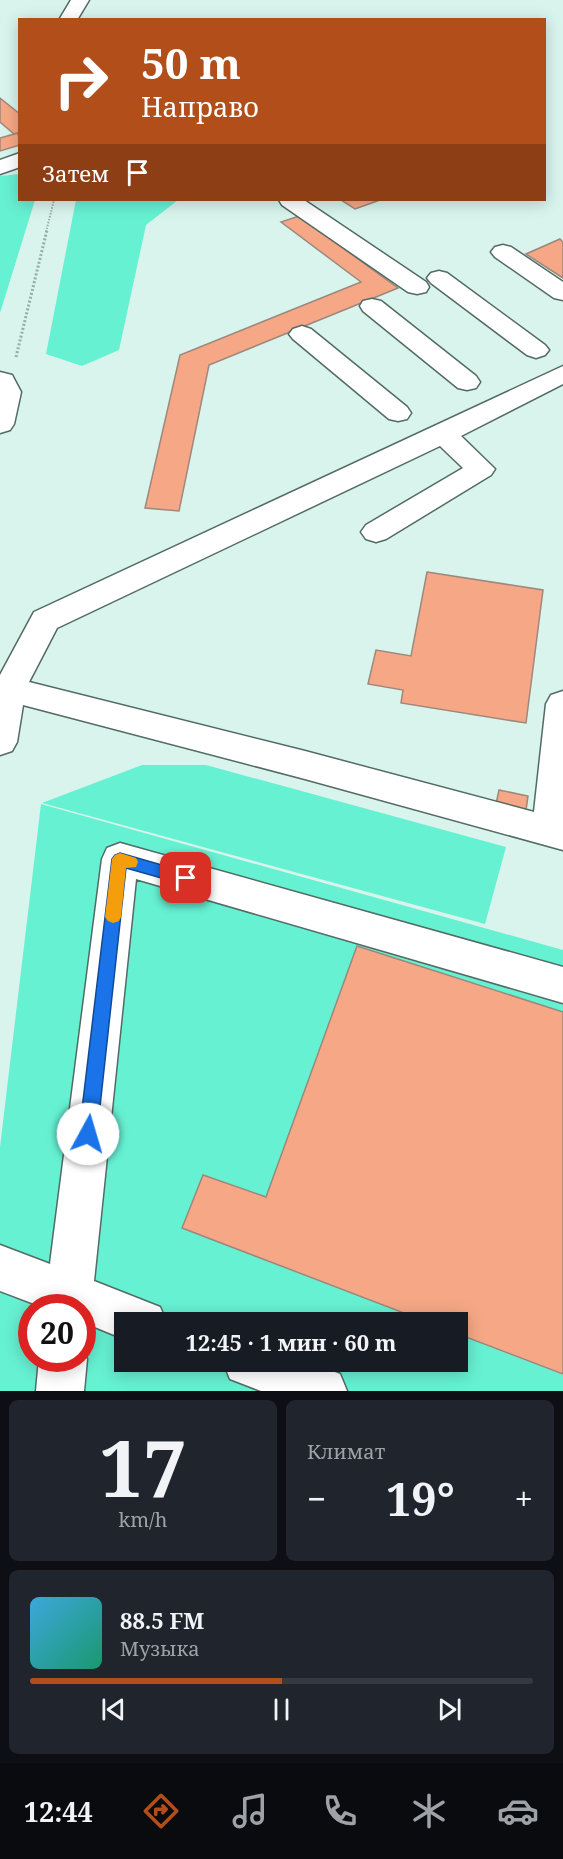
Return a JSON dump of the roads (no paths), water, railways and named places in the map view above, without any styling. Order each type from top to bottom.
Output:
[{"type":"street","points":[[69,18],[80,0]]},
{"type":"street","points":[[0,168],[18,160]]},
{"type":"street","points":[[292,201],[536,350]]},
{"type":"street","points":[[503,252],[563,293]]},
{"type":"street","points":[[372,306],[467,382]]},
{"type":"street","points":[[302,334],[398,413]]},
{"type":"street","points":[[0,742],[5,688],[45,620],[444,434],[558,376]]},
{"type":"street","points":[[0,424],[8,392],[2,381]]},
{"type":"street","points":[[376,532],[481,469],[444,434]]},
{"type":"street","points":[[5,688],[305,765],[557,834],[563,704]]},
{"type":"street","points":[[70,1294],[120,859],[563,985]]},
{"type":"street","points":[[0,1268],[54,1294]]},
{"type":"street","points":[[96,1309],[114,1314]]},
{"type":"street","points":[[60,1391],[62,1372]]},
{"type":"street","points":[[273,1372],[323,1391]]}]
